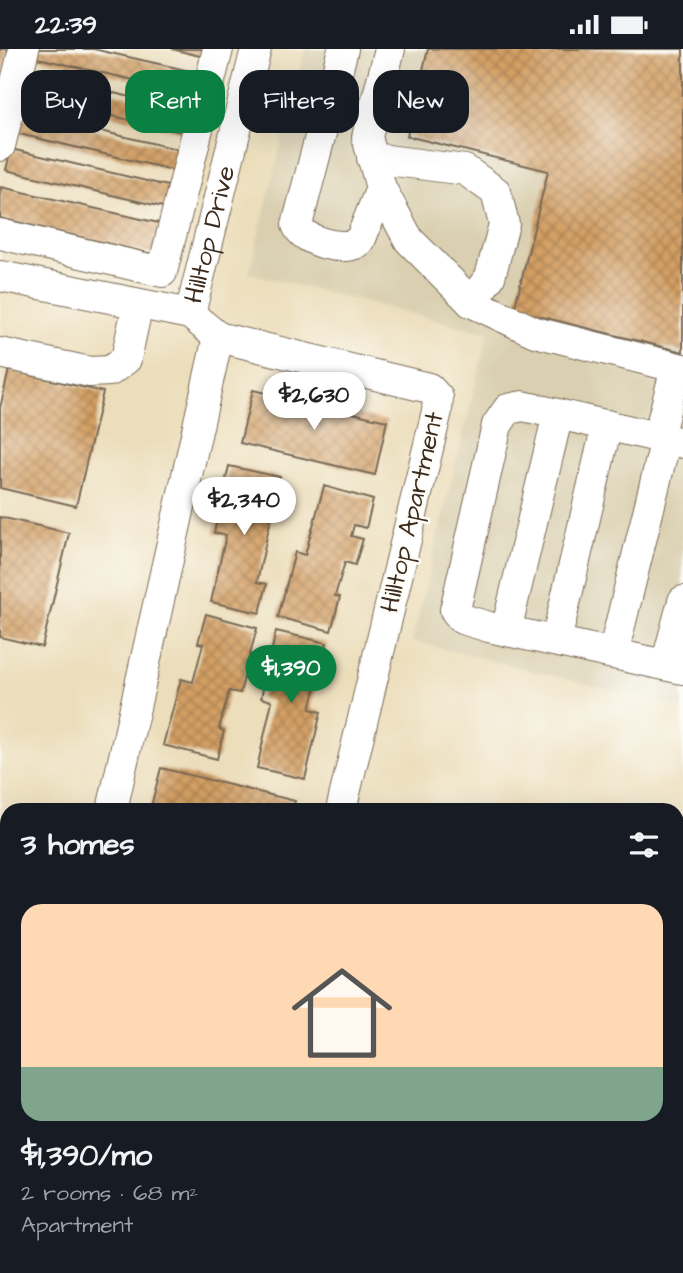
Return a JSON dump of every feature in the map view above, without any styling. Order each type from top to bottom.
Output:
[{"type":"street","points":[[0,146],[24,49]]},
{"type":"street","points":[[0,234],[162,272],[218,49]]},
{"type":"street","name":"Hilltop Drive","points":[[0,277],[190,314],[256,49]]},
{"type":"street","points":[[343,49],[297,225],[299,233],[306,238],[346,247],[355,246],[360,241],[381,188]]},
{"type":"street","points":[[390,49],[367,137],[381,188],[409,240],[471,302],[535,332],[680,368],[669,440],[613,654]]},
{"type":"street","points":[[372,158],[465,170],[496,192],[504,224],[489,277],[471,302]]},
{"type":"street","points":[[0,353],[90,372],[110,371],[126,359],[138,304]]},
{"type":"street","name":"Hilltop Apartment","points":[[190,314],[218,337],[429,388],[438,398],[343,803]]},
{"type":"street","points":[[114,803],[218,337]]},
{"type":"street","points":[[669,440],[523,406],[508,409],[497,425],[455,610],[462,619],[506,631],[675,667],[683,601]]},
{"type":"street","points":[[506,631],[558,414]]},
{"type":"street","points":[[556,641],[607,425]]},
{"type":"shaded area","points":[[305,49],[683,49],[683,708],[412,641],[488,333],[249,273],[284,133],[359,133],[359,70],[300,70]]},
{"type":"building","points":[[0,49],[9,49],[1,81],[0,81]]},
{"type":"building","points":[[35,49],[93,49],[186,70],[125,70],[125,78],[111,75],[111,70],[90,70],[33,57]]},
{"type":"building","points":[[172,49],[206,49],[204,57]]},
{"type":"building","points":[[428,49],[683,49],[683,352],[514,310],[548,171],[407,136],[408,133],[469,133],[469,70],[423,70]]},
{"type":"building","points":[[111,92],[125,96],[125,119],[111,116]]},
{"type":"building","points":[[20,112],[21,133],[109,133],[181,150],[177,171],[15,133]]},
{"type":"building","points":[[11,149],[172,187],[167,208],[6,170]]},
{"type":"building","points":[[1,187],[163,224],[156,255],[0,218]]},
{"type":"building","points":[[9,370],[103,392],[76,506],[0,488],[0,408]]},
{"type":"building","points":[[253,390],[387,421],[375,475],[240,443]]},
{"type":"building","points":[[229,466],[280,477],[257,582],[267,584],[260,613],[211,602],[226,535],[214,533]]},
{"type":"building","points":[[324,486],[373,500],[366,528],[354,525],[351,536],[363,539],[355,565],[345,562],[335,596],[340,597],[331,631],[278,617],[295,552],[305,555]]},
{"type":"building","points":[[0,517],[69,533],[42,647],[0,637]]},
{"type":"building","points":[[206,614],[257,628],[240,693],[229,691],[219,729],[224,731],[217,759],[163,745],[181,679],[193,682],[203,644],[198,643]]},
{"type":"building","points":[[276,631],[327,643],[310,709],[321,712],[305,779],[257,768],[272,701],[261,698]]},
{"type":"building","points":[[161,768],[295,801],[295,803],[152,803]]}]
